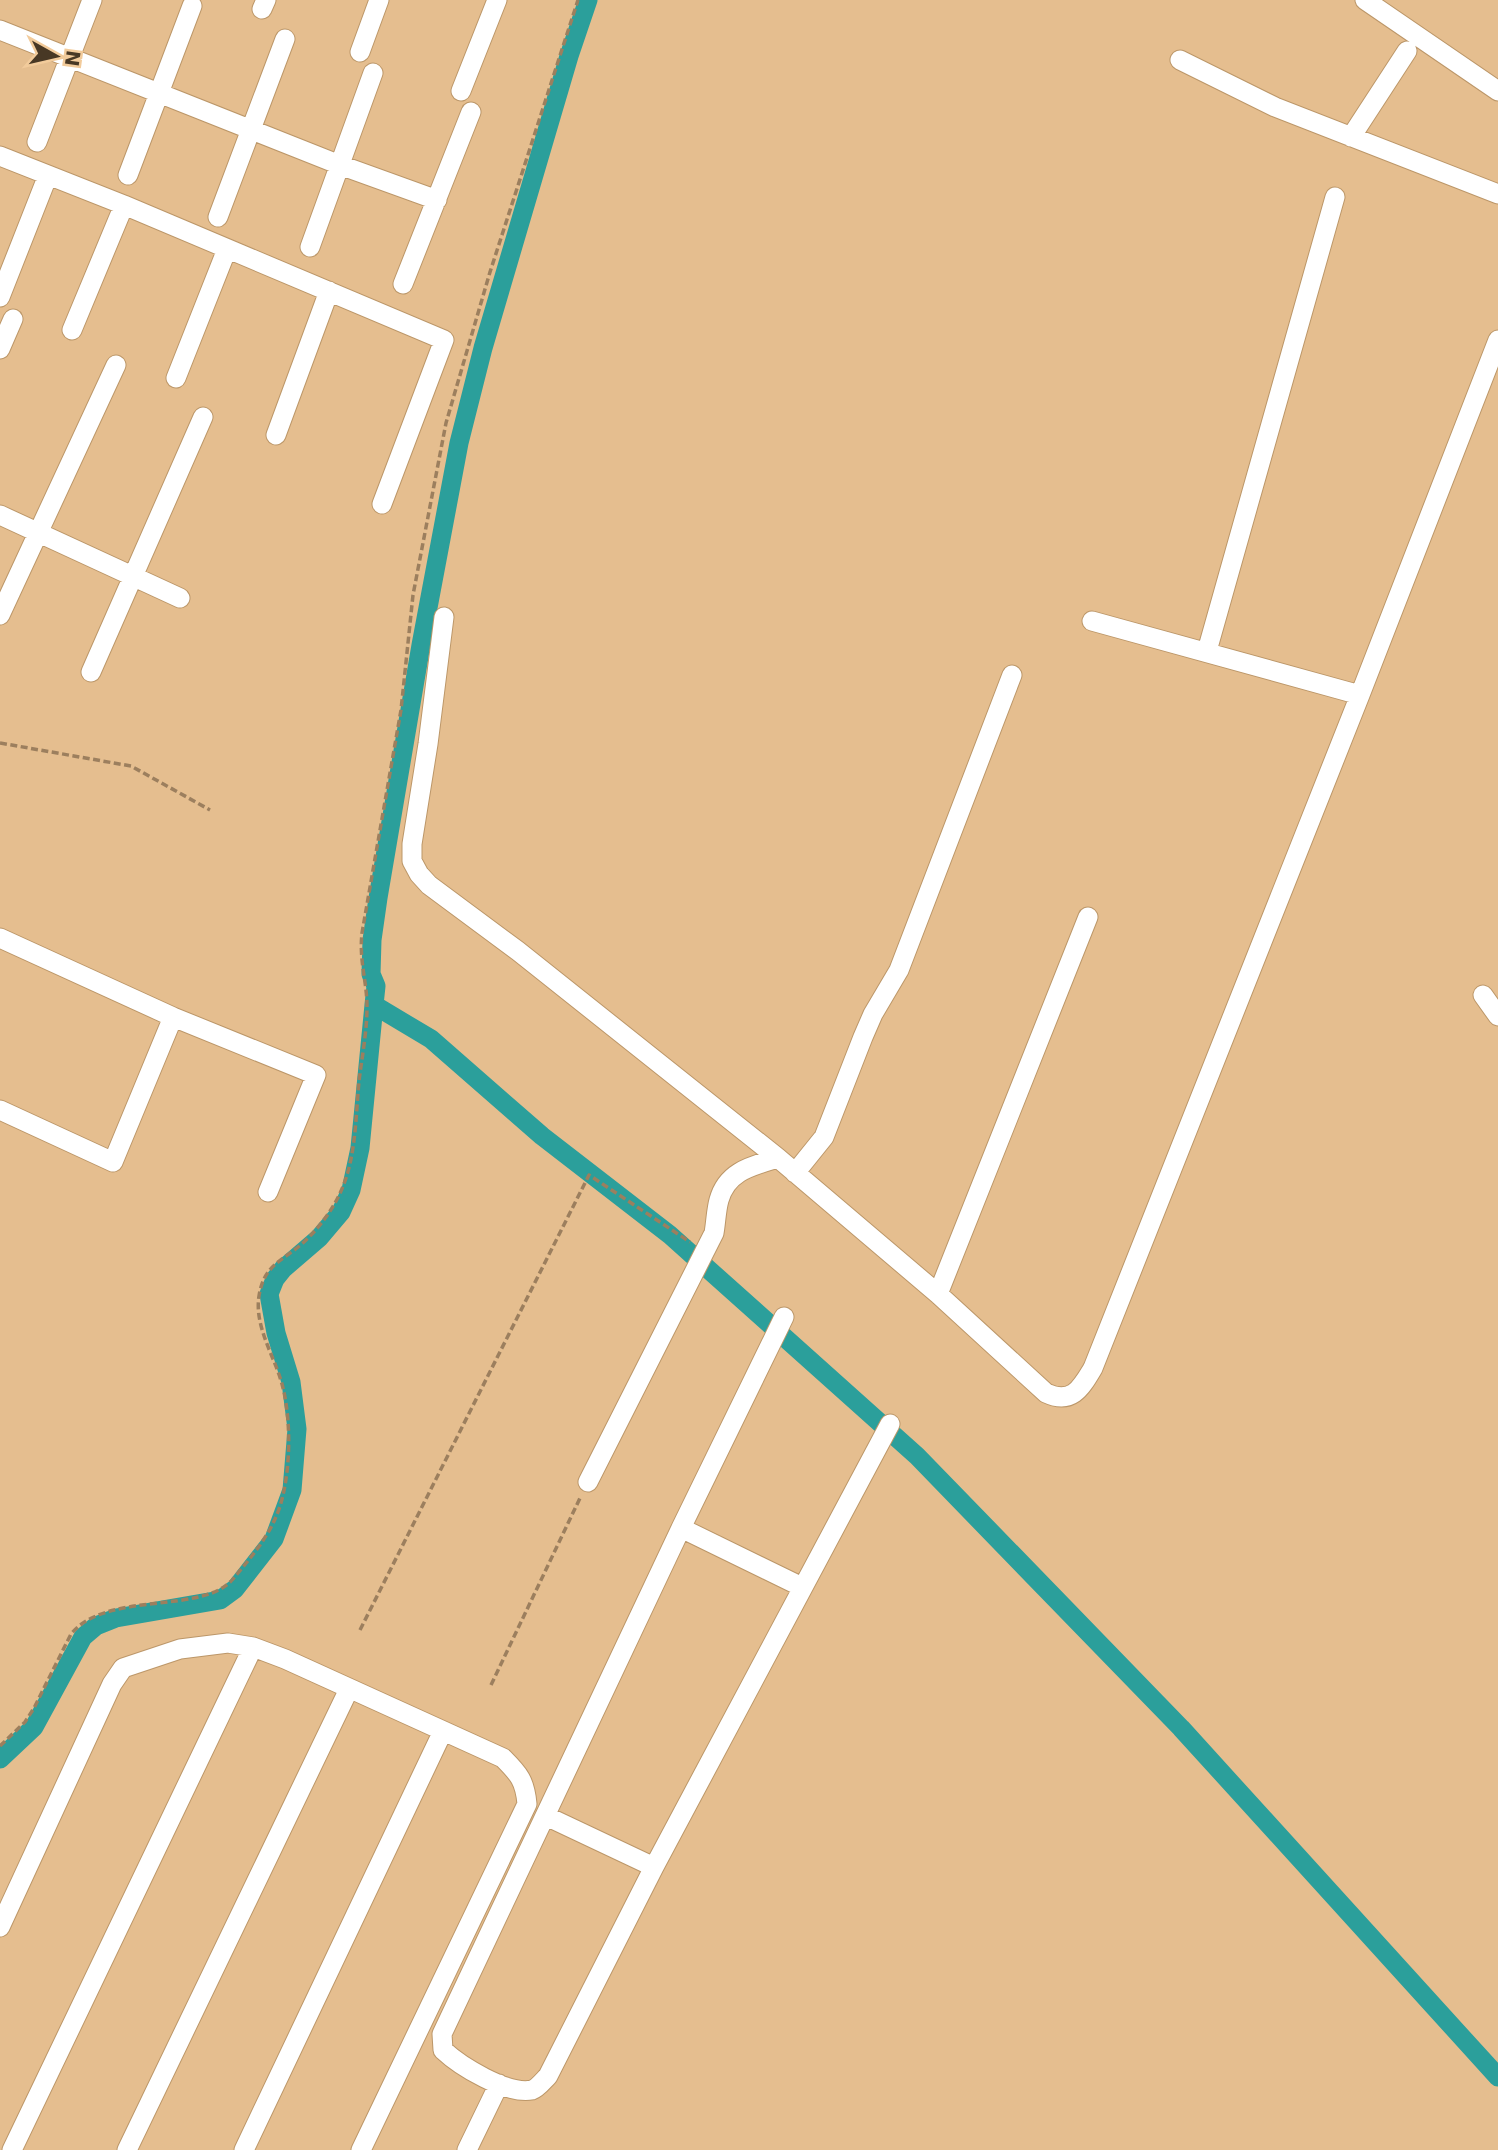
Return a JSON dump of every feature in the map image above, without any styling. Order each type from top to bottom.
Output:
[{"type":"street","points":[[37,142],[92,0]]},
{"type":"street","points":[[360,52],[379,0]]},
{"type":"street","points":[[461,91],[497,0]]},
{"type":"street","points":[[1365,0],[1498,91]]},
{"type":"street","points":[[128,174],[192,6]]},
{"type":"street","points":[[0,30],[340,165],[437,200]]},
{"type":"street","points":[[218,218],[285,39]]},
{"type":"street","points":[[1350,137],[1406,51]]},
{"type":"street","points":[[1180,60],[1275,107],[1498,194]]},
{"type":"street","points":[[310,247],[373,73]]},
{"type":"street","points":[[403,284],[471,111]]},
{"type":"street","points":[[0,156],[124,205],[444,340],[382,504]]},
{"type":"street","points":[[0,297],[48,175]]},
{"type":"street","points":[[1207,652],[1335,197]]},
{"type":"street","points":[[72,330],[124,205]]},
{"type":"street","points":[[176,378],[227,249]]},
{"type":"street","points":[[276,435],[330,291]]},
{"type":"street","points":[[0,349],[13,319]]},
{"type":"street","points":[[444,617],[412,844],[412,861],[419,874],[778,1158],[938,1294],[1046,1393],[1063,1398],[1074,1394],[1082,1386],[1093,1368],[1498,340]]},
{"type":"street","points":[[0,615],[116,365]]},
{"type":"street","points":[[91,672],[203,417]]},
{"type":"street","points":[[0,516],[180,598]]},
{"type":"street","points":[[1092,621],[1360,695]]},
{"type":"street","points":[[795,1173],[824,1137],[873,1014],[899,971],[1012,675]]},
{"type":"street","points":[[938,1294],[1088,917]]},
{"type":"street","points":[[0,938],[173,1017],[316,1075],[268,1192]]},
{"type":"street","points":[[1483,995],[1498,1016]]},
{"type":"street","points":[[0,1110],[113,1162],[173,1017]]},
{"type":"street","points":[[588,1482],[714,1233],[721,1194],[735,1174],[742,1169],[778,1158]]},
{"type":"street","points":[[784,1317],[681,1528],[442,2034],[443,2050],[456,2062],[499,2084],[523,2091],[535,2090],[548,2076],[654,1867],[890,1424]]},
{"type":"street","points":[[681,1528],[802,1587]]},
{"type":"street","points":[[0,1927],[112,1684],[123,1668],[180,1649],[228,1643],[253,1647],[503,1758],[526,1786],[527,1804],[361,2150]]},
{"type":"street","points":[[12,2150],[253,1647]]},
{"type":"street","points":[[127,2150],[349,1689]]},
{"type":"street","points":[[244,2150],[443,1731]]},
{"type":"street","points":[[546,1816],[654,1867]]},
{"type":"street","points":[[467,2150],[499,2084]]},
{"type":"path","points":[[0,1746],[25,1722],[71,1634],[79,1624],[106,1612],[196,1597],[221,1590],[233,1580],[279,1510],[288,1457],[284,1388],[259,1318],[258,1299],[266,1273],[326,1218],[346,1178],[355,1124],[367,1009],[360,962],[362,933],[401,710],[413,595],[443,436],[482,295],[578,0]]},
{"type":"path","points":[[0,743],[131,766],[210,810]]},
{"type":"path","points":[[360,1630],[589,1175],[704,1251]]},
{"type":"path","points":[[491,1685],[588,1482]]},
{"type":"waterway","points":[[0,1759],[34,1727],[83,1637],[96,1626],[116,1618],[220,1600],[235,1589],[274,1539],[292,1490],[297,1429],[291,1382],[276,1333],[269,1294],[283,1269],[319,1238],[341,1212],[351,1190],[360,1148],[376,986],[371,974],[372,940],[378,898],[459,443],[483,348],[588,0]]},
{"type":"waterway","points":[[374,1005],[431,1039],[542,1136],[670,1235],[917,1456],[1181,1728],[1498,2077]]}]
